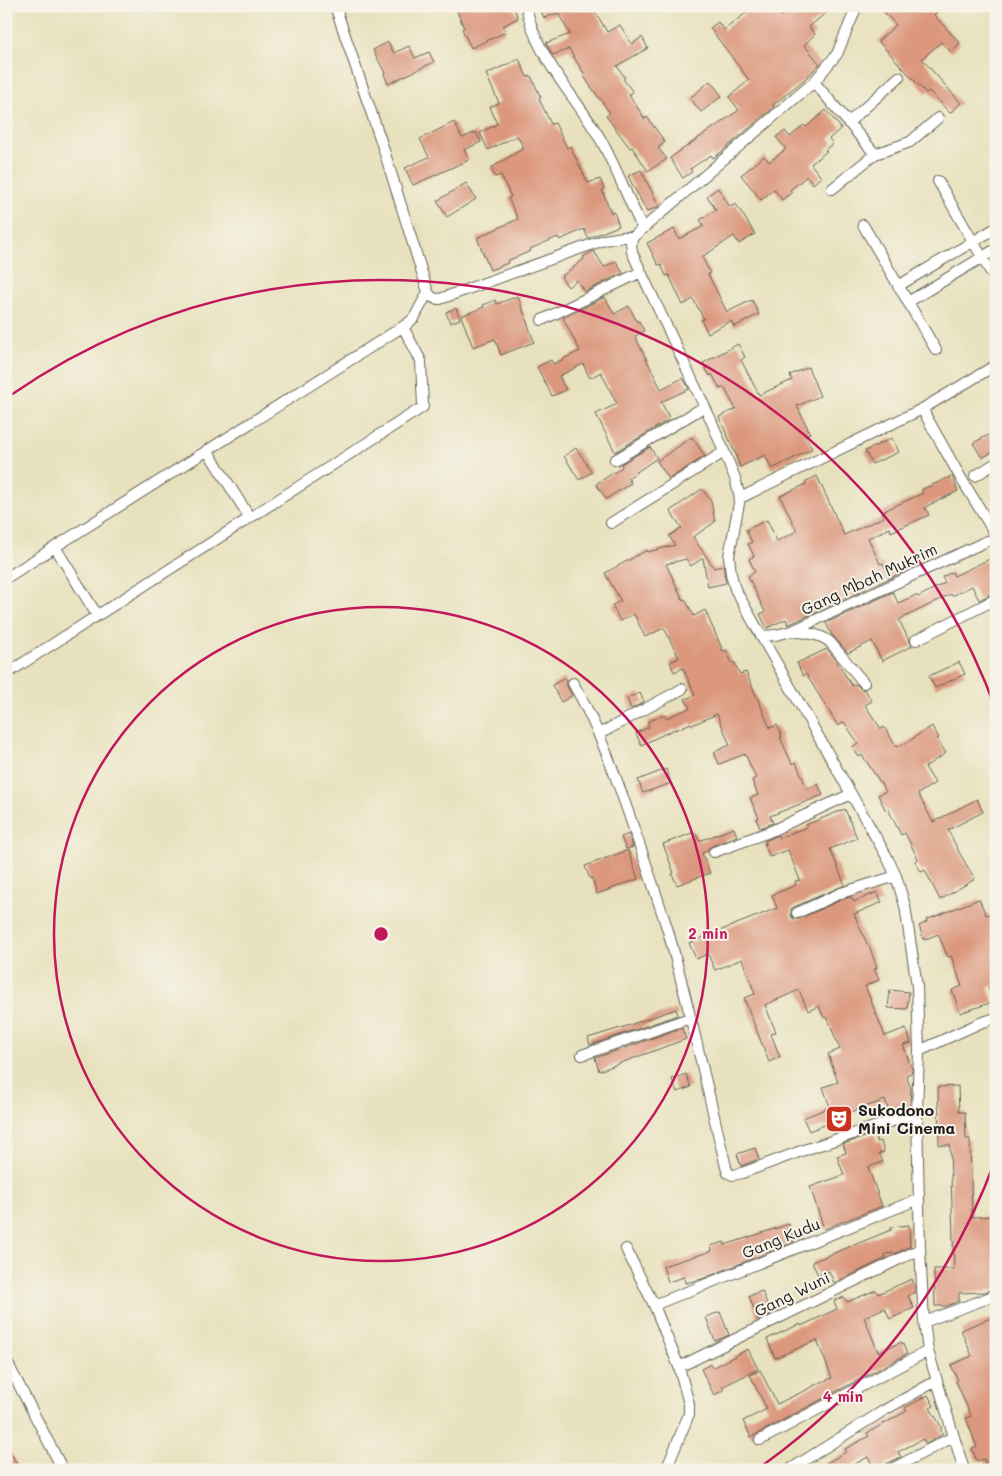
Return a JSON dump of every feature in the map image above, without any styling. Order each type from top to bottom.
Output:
[{"type":"street","points":[[335,6],[382,144],[428,292],[435,299],[440,299],[604,240],[633,236],[814,82],[837,54],[856,6]]},
{"type":"street","points":[[526,6],[528,18],[546,59],[602,143],[642,229]]},
{"type":"street","points":[[848,123],[900,77]]},
{"type":"street","points":[[814,82],[876,154]]},
{"type":"street","points":[[832,189],[876,154],[910,142],[938,118]]},
{"type":"street","points":[[938,181],[996,281]]},
{"type":"street","points":[[863,225],[936,350]]},
{"type":"street","points":[[898,286],[996,228]]},
{"type":"street","points":[[633,236],[631,242],[632,252],[735,478],[739,494],[729,556],[735,589],[875,835],[896,876],[909,927],[917,986],[919,1051],[917,1112],[921,1292],[924,1322],[928,1352],[964,1470]]},
{"type":"street","points":[[908,302],[996,249]]},
{"type":"street","points":[[542,320],[641,272]]},
{"type":"street","points":[[6,578],[403,327],[414,318],[428,292]]},
{"type":"street","points":[[6,674],[423,407],[421,361],[403,327]]},
{"type":"street","points":[[739,494],[922,409],[996,365]]},
{"type":"street","points":[[615,460],[704,407]]},
{"type":"street","points":[[922,409],[962,480],[991,538]]},
{"type":"street","points":[[207,450],[250,518]]},
{"type":"street","points":[[611,523],[724,452]]},
{"type":"street","points":[[974,476],[996,463]]},
{"type":"street","name":"Gang Mbah Mukrim","points":[[761,636],[792,631],[991,538]]},
{"type":"street","points":[[55,547],[98,615]]},
{"type":"street","points":[[916,640],[996,600]]},
{"type":"street","points":[[792,631],[824,637],[864,683]]},
{"type":"street","points":[[573,683],[599,734],[618,781],[668,931],[728,1173],[734,1176],[917,1112]]},
{"type":"street","points":[[599,734],[682,689]]},
{"type":"street","points":[[714,852],[769,832],[851,794]]},
{"type":"street","points":[[797,913],[841,893],[896,876]]},
{"type":"street","points":[[582,1055],[690,1018]]},
{"type":"street","points":[[919,1051],[980,1023],[996,1018]]},
{"type":"street","name":"Gang Kudu","points":[[654,1305],[919,1199]]},
{"type":"street","points":[[626,1249],[654,1305],[679,1367],[689,1404],[689,1414],[666,1470]]},
{"type":"street","name":"Gang Wuni","points":[[679,1367],[920,1250]]},
{"type":"street","points":[[924,1322],[996,1295]]},
{"type":"street","points":[[760,1440],[928,1352]]},
{"type":"street","points":[[6,1360],[63,1470]]},
{"type":"street","points":[[789,1470],[883,1411],[936,1381]]},
{"type":"street","points":[[890,1470],[953,1437]]},
{"type":"building","points":[[455,6],[513,6],[518,18],[503,26],[506,32],[471,48],[462,29],[464,28]]},
{"type":"building","points":[[539,6],[592,6],[607,32],[620,25],[632,44],[642,37],[648,48],[617,66],[625,78],[623,79],[633,92],[629,95],[645,119],[647,117],[665,142],[658,148],[667,159],[648,171],[632,147],[630,148],[606,116],[610,113],[589,84],[569,49],[553,55],[546,43],[570,34],[558,13],[544,18]]},
{"type":"building","points":[[755,6],[774,6],[782,16],[793,6],[834,6],[809,27],[815,34],[804,45],[820,64],[773,105],[774,107],[720,153],[713,158],[711,155],[690,169],[692,172],[683,178],[670,158],[739,110],[729,97],[749,80],[710,28],[718,22],[724,30]]},
{"type":"building","points":[[879,6],[943,6],[934,15],[960,43],[951,52],[941,42],[922,59],[961,103],[950,113],[929,91],[926,93],[878,41],[896,25]]},
{"type":"building","points":[[388,42],[394,53],[409,46],[415,58],[429,52],[434,62],[388,84],[385,73],[373,50]]},
{"type":"building","points":[[519,59],[527,77],[531,76],[551,124],[555,123],[567,148],[570,146],[588,183],[600,179],[611,213],[614,212],[619,226],[588,238],[584,229],[560,240],[558,237],[530,249],[531,251],[507,261],[508,263],[490,270],[477,238],[518,219],[508,198],[511,197],[501,175],[495,177],[491,168],[524,148],[517,136],[488,150],[480,133],[497,124],[490,107],[499,103],[486,74]]},
{"type":"building","points":[[710,81],[722,96],[701,112],[690,98]]},
{"type":"building","points":[[826,110],[841,128],[829,139],[833,143],[825,150],[827,151],[811,164],[821,177],[813,184],[807,176],[790,190],[792,192],[782,200],[774,189],[761,200],[741,175],[764,156],[769,162],[786,149],[776,137],[785,131],[790,137],[804,125],[806,127]]},
{"type":"building","points":[[454,122],[462,138],[476,132],[481,142],[464,150],[469,160],[413,185],[405,168],[429,157],[420,139]]},
{"type":"building","points":[[641,170],[659,206],[647,212],[628,176]]},
{"type":"building","points":[[466,183],[476,199],[447,217],[437,201]]},
{"type":"building","points":[[718,188],[730,207],[736,204],[755,234],[739,244],[734,236],[702,257],[710,273],[708,274],[727,312],[752,300],[759,314],[734,327],[731,321],[708,333],[701,320],[704,319],[693,299],[683,305],[669,275],[666,276],[661,264],[658,265],[647,243],[674,229],[679,239],[704,226],[700,220],[716,210],[707,196]]},
{"type":"building","points":[[594,251],[604,267],[616,261],[623,273],[584,292],[577,280],[568,287],[561,277],[584,259],[583,257]]},
{"type":"building","points":[[518,296],[534,342],[501,355],[495,339],[473,347],[461,316],[484,307],[483,305],[495,300],[497,304]]},
{"type":"building","points":[[605,297],[614,314],[629,306],[637,322],[639,321],[644,331],[635,336],[661,389],[683,378],[689,389],[661,402],[670,419],[615,452],[596,414],[617,404],[601,372],[590,378],[583,364],[559,376],[566,390],[552,396],[537,367],[551,360],[553,364],[580,351],[563,318]]},
{"type":"building","points":[[456,308],[460,319],[450,323],[446,312]]},
{"type":"building","points":[[738,344],[745,357],[741,360],[759,395],[792,380],[790,375],[808,367],[820,396],[797,406],[810,433],[805,435],[812,449],[772,469],[765,455],[740,467],[719,417],[736,409],[724,387],[720,389],[712,374],[710,376],[703,363]]},
{"type":"building","points":[[996,431],[996,450],[982,458],[973,443]]},
{"type":"building","points":[[692,437],[705,456],[669,479],[657,461]]},
{"type":"building","points":[[892,438],[899,452],[872,464],[865,451]]},
{"type":"building","points":[[650,447],[657,458],[628,478],[631,483],[606,499],[596,484],[621,468],[621,464]]},
{"type":"building","points":[[576,448],[592,472],[579,480],[564,456]]},
{"type":"building","points":[[817,476],[844,535],[884,517],[882,512],[923,493],[921,490],[952,476],[958,491],[925,507],[929,515],[891,532],[890,528],[868,538],[880,564],[883,563],[887,571],[900,566],[903,572],[788,625],[786,619],[767,628],[760,614],[765,612],[748,576],[755,572],[749,559],[754,556],[748,544],[752,542],[746,530],[767,520],[777,541],[797,531],[780,496],[806,484],[805,482]]},
{"type":"building","points":[[702,489],[711,501],[715,522],[693,537],[714,568],[723,566],[726,583],[708,587],[703,558],[691,566],[686,559],[666,564],[683,600],[685,599],[694,616],[705,610],[723,651],[726,650],[740,674],[746,672],[770,728],[777,725],[782,737],[780,737],[792,764],[796,762],[807,789],[818,784],[823,795],[770,816],[773,823],[760,828],[756,819],[759,818],[750,798],[758,795],[752,780],[756,778],[745,754],[719,764],[714,752],[730,745],[717,714],[692,725],[691,723],[675,729],[641,745],[636,733],[649,727],[647,722],[665,715],[666,718],[690,708],[685,699],[695,695],[683,668],[674,672],[670,662],[679,658],[664,628],[645,637],[634,614],[620,621],[612,605],[621,601],[605,573],[647,550],[648,552],[675,545],[669,536],[682,528],[670,511]]},
{"type":"building","points":[[996,556],[996,592],[979,600],[972,586],[952,596],[951,594],[899,620],[912,646],[882,661],[872,641],[848,653],[832,635],[826,623],[893,592],[898,603],[916,595],[918,597],[945,583],[942,577],[952,572],[954,576]]},
{"type":"building","points":[[827,649],[852,686],[856,684],[865,690],[872,701],[865,705],[881,729],[884,727],[897,747],[932,726],[939,738],[937,739],[946,753],[925,767],[935,783],[918,794],[933,822],[977,799],[983,812],[948,830],[975,879],[940,900],[925,870],[921,872],[915,861],[918,859],[905,833],[901,835],[888,809],[886,811],[878,795],[886,791],[862,755],[859,757],[852,747],[858,743],[844,722],[838,726],[806,674],[803,676],[797,663]]},
{"type":"building","points":[[959,662],[965,674],[935,688],[929,676]]},
{"type":"building","points":[[565,678],[572,696],[561,702],[552,685]]},
{"type":"building","points":[[640,693],[644,702],[631,709],[627,698]]},
{"type":"building","points":[[666,769],[671,783],[643,793],[638,780]]},
{"type":"building","points":[[845,809],[857,838],[830,849],[845,885],[794,907],[791,909],[791,915],[793,919],[799,919],[843,899],[851,897],[854,902],[877,892],[882,902],[854,914],[869,945],[877,968],[874,969],[879,980],[865,986],[885,1036],[906,1028],[911,1043],[903,1045],[912,1069],[911,1073],[906,1075],[911,1089],[910,1105],[889,1112],[885,1100],[839,1116],[841,1121],[809,1131],[803,1118],[830,1107],[823,1087],[838,1082],[828,1054],[840,1049],[827,1017],[824,1018],[819,1006],[808,1011],[799,990],[765,1005],[776,1032],[771,1034],[780,1057],[769,1062],[744,998],[755,994],[742,959],[715,970],[708,954],[696,959],[689,943],[777,908],[772,895],[796,885],[795,881],[800,880],[788,850],[770,857],[764,844],[766,843],[765,841],[778,835],[779,838],[807,827],[806,825]]},
{"type":"building","points":[[734,828],[737,836],[712,846],[702,853],[710,873],[677,885],[663,844],[695,832],[699,841]]},
{"type":"building","points":[[629,834],[633,847],[626,849],[621,837]]},
{"type":"building","points":[[628,850],[638,879],[597,894],[592,878],[590,879],[585,866]]},
{"type":"building","points":[[979,899],[986,915],[990,914],[996,927],[996,985],[988,987],[993,1002],[960,1013],[952,990],[962,986],[951,956],[948,957],[938,934],[924,940],[919,926],[927,922],[926,920]]},
{"type":"building","points":[[890,990],[909,992],[907,1009],[888,1008]]},
{"type":"building","points":[[676,1009],[678,1015],[590,1045],[588,1038]]},
{"type":"building","points":[[682,1028],[686,1039],[599,1071],[595,1058]]},
{"type":"building","points":[[686,1074],[691,1087],[677,1092],[672,1079]]},
{"type":"building","points":[[958,1086],[959,1112],[965,1112],[966,1139],[970,1139],[972,1217],[996,1216],[996,1288],[985,1292],[959,1293],[959,1301],[947,1306],[935,1306],[934,1269],[954,1269],[950,1145],[939,1145],[938,1087]]},
{"type":"building","points":[[874,1134],[877,1142],[881,1141],[884,1152],[879,1153],[883,1162],[868,1167],[882,1206],[824,1229],[810,1187],[844,1175],[837,1156],[846,1153],[843,1144]]},
{"type":"building","points":[[755,1148],[759,1159],[741,1166],[737,1154]]},
{"type":"building","points":[[789,1224],[794,1242],[702,1279],[685,1283],[684,1277],[668,1282],[663,1266],[712,1251],[711,1246],[724,1242],[725,1245]]},
{"type":"building","points":[[909,1225],[910,1246],[897,1253],[885,1254],[886,1258],[834,1283],[829,1271],[818,1275],[812,1262],[891,1230],[891,1227]]},
{"type":"building","points":[[912,1279],[915,1292],[908,1296],[914,1308],[890,1319],[885,1308],[864,1317],[878,1352],[902,1342],[907,1354],[751,1437],[743,1421],[767,1409],[750,1375],[760,1370],[777,1404],[832,1378],[817,1340],[775,1358],[767,1339],[837,1309],[834,1301],[844,1297],[847,1302],[876,1290],[878,1294]]},
{"type":"building","points":[[762,1291],[771,1314],[758,1320],[749,1296]]},
{"type":"building","points":[[720,1312],[729,1335],[715,1341],[706,1317]]},
{"type":"building","points":[[996,1316],[996,1470],[988,1470],[984,1459],[977,1461],[972,1449],[977,1447],[966,1418],[971,1416],[951,1365],[972,1356],[961,1330]]},
{"type":"building","points":[[748,1349],[758,1369],[722,1387],[724,1390],[714,1395],[701,1369],[711,1364],[713,1368]]},
{"type":"building","points":[[928,1395],[934,1406],[930,1408],[942,1428],[940,1429],[943,1434],[926,1444],[923,1439],[898,1452],[901,1457],[886,1464],[883,1470],[875,1470],[868,1457],[844,1470],[814,1470],[846,1452],[845,1449],[869,1436],[867,1433],[907,1411],[905,1408]]},
{"type":"building","points":[[6,1443],[20,1470],[6,1470]]},
{"type":"place","name":"Sukodono Mini Cinema","points":[[839,1119]]}]
